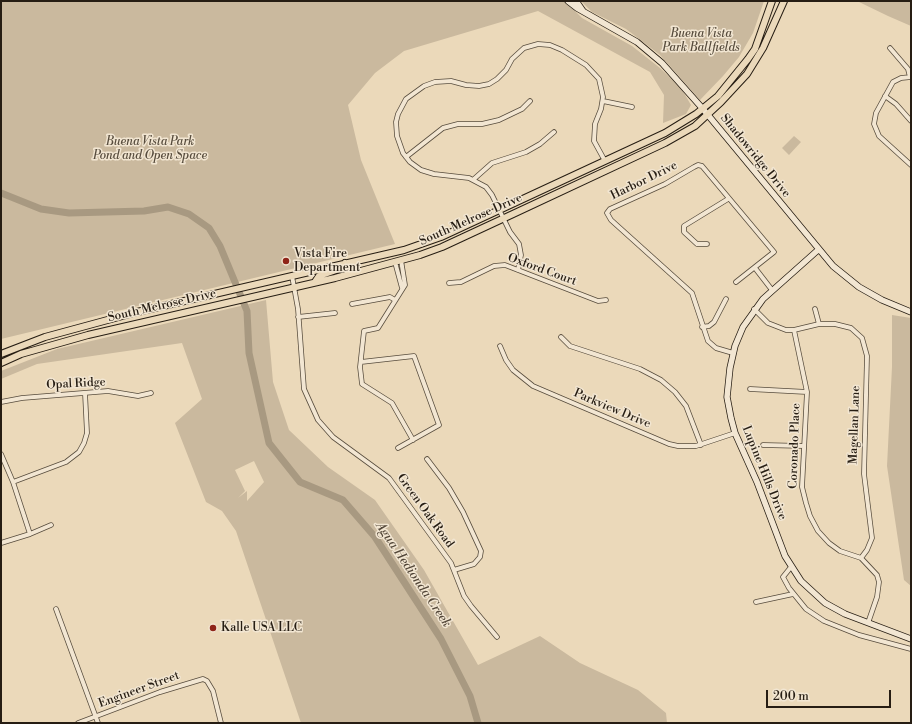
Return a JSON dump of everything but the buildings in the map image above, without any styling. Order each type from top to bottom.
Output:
[{"type":"main road","name":"South Melrose Drive","points":[[1,354],[46,337],[137,312],[422,244],[500,210],[665,133],[703,109],[732,80],[755,49],[772,1]]},
{"type":"main road","name":"South Melrose Drive","points":[[1,363],[21,354],[88,335],[295,287],[398,261],[442,247],[665,143],[694,126],[708,115],[747,74],[766,42],[784,1]]},
{"type":"main road","points":[[314,282],[319,276],[342,268],[345,263]]},
{"type":"street","name":"Shadowridge Drive","points":[[568,1],[637,42],[662,63],[703,109],[818,250],[833,266],[859,287],[882,300],[911,312]]},
{"type":"street","name":"Shadowridge Drive","points":[[576,1],[583,11]]},
{"type":"street","points":[[518,270],[521,255],[518,244],[486,187],[474,179],[434,174],[421,170],[406,157],[397,136],[396,122],[398,114],[406,99],[424,86],[435,82],[451,81],[466,85],[479,86],[489,84],[497,79],[506,70],[512,59],[524,48],[538,44],[550,45],[562,50],[594,72],[602,87],[603,102],[594,130],[596,147],[605,161]]},
{"type":"street","points":[[890,48],[908,69],[910,77],[895,80],[875,117],[876,130],[881,138],[911,165]]},
{"type":"street","points":[[885,96],[896,104],[911,121]]},
{"type":"street","points":[[406,157],[443,128],[458,124],[482,124],[499,120],[522,109],[530,101]]},
{"type":"street","points":[[603,102],[632,107]]},
{"type":"street","points":[[474,179],[492,163],[526,152],[554,132]]},
{"type":"street","name":"Harbor Drive","points":[[733,353],[716,348],[708,341],[702,327],[692,293],[611,220],[607,213],[610,209],[665,184],[698,165],[706,171],[774,252],[736,282]]},
{"type":"street","points":[[707,244],[697,244],[684,232],[684,226],[728,199]]},
{"type":"street","name":"Lupine Hills Drive","points":[[818,250],[772,290],[754,309],[743,327],[733,353],[727,397],[735,433],[757,482],[784,556],[809,589],[825,603],[845,614],[911,638]]},
{"type":"street","points":[[398,261],[402,288],[378,328],[364,331],[361,362],[362,384],[392,403],[413,440]]},
{"type":"street","name":"Oxford Court","points":[[449,283],[461,282],[494,266],[505,265],[598,301],[606,300]]},
{"type":"street","points":[[755,268],[772,290]]},
{"type":"street","name":"Green Oak Road","points":[[292,276],[295,287],[304,389],[318,420],[333,437],[390,478],[451,562],[464,596],[497,637]]},
{"type":"street","points":[[352,304],[390,297],[395,300]]},
{"type":"street","points":[[702,327],[709,326],[714,322],[726,299]]},
{"type":"street","name":"Magellan Lane","points":[[754,309],[768,323],[786,330],[794,330],[819,324],[835,324],[851,328],[862,338],[867,349],[864,459],[872,538],[867,550],[861,558]]},
{"type":"street","points":[[816,309],[819,324]]},
{"type":"street","points":[[298,317],[335,313]]},
{"type":"street","name":"Coronado Place","points":[[794,330],[807,392],[802,487],[810,516],[818,531],[829,543],[840,552],[861,558]]},
{"type":"street","points":[[561,338],[570,346],[640,369],[661,380],[675,392],[686,406],[701,444]]},
{"type":"street","name":"Parkview Drive","points":[[500,346],[506,360],[513,370],[533,386],[669,444],[686,447],[701,444],[735,433]]},
{"type":"street","points":[[361,362],[414,356],[438,425],[398,448]]},
{"type":"street","points":[[750,389],[807,392]]},
{"type":"street","name":"Opal Ridge","points":[[1,402],[22,398],[85,393],[108,392],[138,396],[151,393]]},
{"type":"street","points":[[13,482],[66,462],[79,452],[84,443],[87,432],[85,393]]},
{"type":"street","points":[[764,445],[804,446]]},
{"type":"street","points":[[1,454],[13,482],[30,534]]},
{"type":"street","points":[[427,459],[449,488],[463,512],[481,551],[480,557],[474,564],[454,570]]},
{"type":"street","points":[[1,544],[51,525]]},
{"type":"street","points":[[861,558],[877,575],[879,582],[877,597],[868,623]]},
{"type":"street","points":[[791,567],[782,577],[793,594],[806,609],[836,627],[911,650]]},
{"type":"street","points":[[756,602],[793,594]]},
{"type":"street","points":[[56,610],[98,723]]},
{"type":"street","name":"Engineer Street","points":[[78,723],[190,682],[203,679],[207,681],[213,691],[221,723]]},
{"type":"green space","name":"Buena Vista Park Pond and Open Space","points":[[1,1],[565,1],[582,18],[632,46],[660,68],[681,88],[691,105],[686,114],[663,123],[664,95],[650,72],[538,11],[404,51],[375,73],[348,105],[361,160],[395,244],[1,339]]},
{"type":"green space","name":"Buena Vista Park Ballfields","points":[[581,1],[764,1],[753,33],[739,57],[700,100],[660,55],[626,29],[592,12]]},
{"type":"green space","points":[[857,1],[911,1],[911,26],[888,16]]},
{"type":"green space","points":[[794,136],[801,142],[789,155],[782,148]]},
{"type":"green space","points":[[266,300],[273,382],[289,430],[328,467],[375,500],[424,570],[478,665],[540,636],[580,663],[638,690],[666,713],[667,723],[301,723],[236,531],[222,511],[206,502],[175,423],[202,399],[182,343],[37,364],[1,379],[1,371],[57,349]],"holes":[[[254,461],[264,482],[247,501],[247,491],[238,498],[245,491],[235,470]]]},
{"type":"green space","points":[[892,315],[911,318],[911,586],[904,580],[887,466],[892,367]]},
{"type":"waterway","name":"Agua Hedionda Creek","points":[[1,193],[41,209],[69,213],[144,211],[168,207],[189,214],[209,228],[220,246],[247,311],[249,353],[269,443],[300,482],[343,500],[375,537],[441,639],[470,696],[478,723]]},
{"type":"place","name":"Vista Fire Department","points":[[286,261]]},
{"type":"place","name":"Kalle USA LLC","points":[[213,628]]}]
